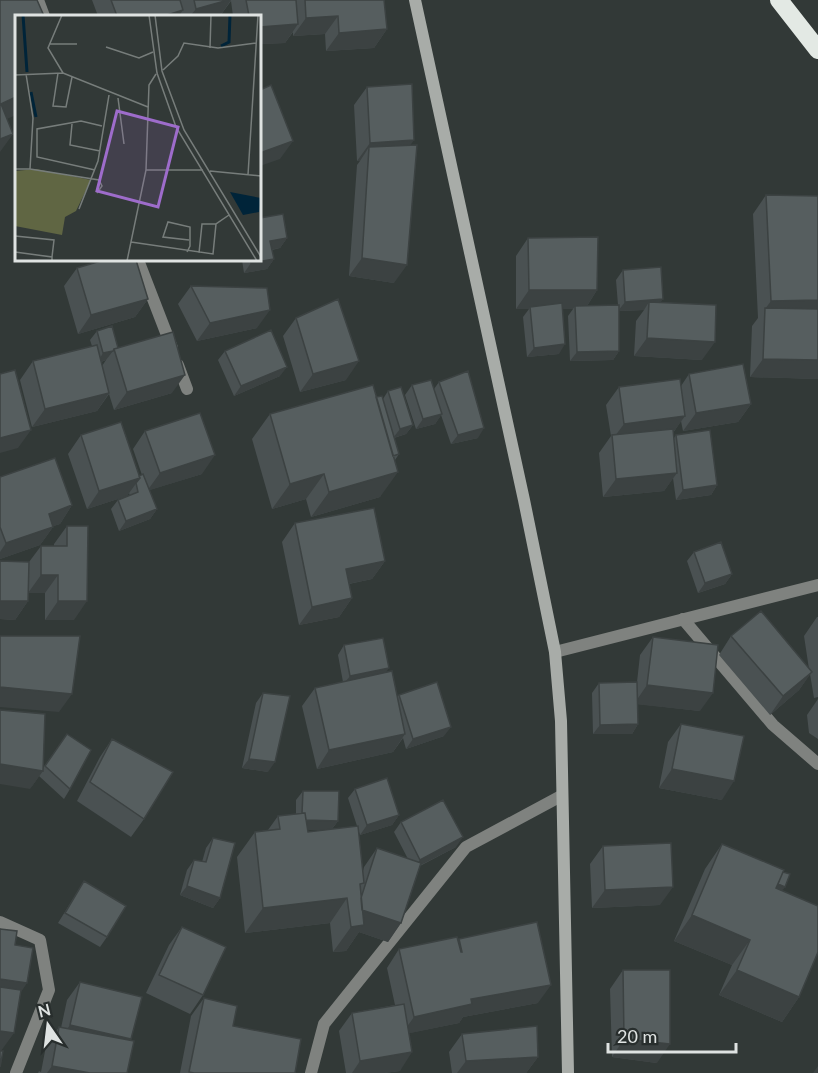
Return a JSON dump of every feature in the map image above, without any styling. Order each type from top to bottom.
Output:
[{"type":"highway","points":[[779,0],[818,50]]},
{"type":"street","points":[[38,0],[44,15]]},
{"type":"street","points":[[415,0],[555,652],[561,721],[568,1073]]},
{"type":"street","points":[[138,261],[187,389]]},
{"type":"street","points":[[555,652],[818,585]]},
{"type":"street","points":[[682,619],[773,724],[818,764]]},
{"type":"street","points":[[311,1073],[324,1024],[466,847],[561,796]]},
{"type":"street","points":[[0,922],[40,940],[49,990],[16,1073]]},
{"type":"building","points":[[0,0],[37,0],[44,15],[15,15],[15,97],[1,104],[13,134],[0,139]]},
{"type":"building","points":[[111,0],[180,0],[183,10],[167,15],[117,15]]},
{"type":"building","points":[[194,0],[228,0],[196,9]]},
{"type":"building","points":[[246,0],[296,0],[298,24],[261,27],[261,15],[249,15]]},
{"type":"building","points":[[305,0],[384,0],[387,29],[339,33],[338,16],[306,18]]},
{"type":"building","points":[[412,84],[414,140],[370,143],[367,87]]},
{"type":"building","points":[[271,85],[293,141],[261,153],[261,90]]},
{"type":"building","points":[[417,145],[407,265],[362,258],[369,147]]},
{"type":"building","points":[[766,195],[818,196],[818,300],[771,301]]},
{"type":"building","points":[[283,214],[287,238],[270,241],[274,259],[251,263],[250,261],[261,261],[261,218]]},
{"type":"building","points":[[598,237],[597,290],[529,290],[528,238]]},
{"type":"building","points":[[101,261],[136,261],[148,299],[91,315],[77,268]]},
{"type":"building","points":[[661,267],[663,299],[625,302],[623,270]]},
{"type":"building","points":[[191,286],[267,288],[270,310],[210,323]]},
{"type":"building","points":[[338,299],[359,361],[313,374],[296,318]]},
{"type":"building","points":[[649,302],[716,305],[715,342],[647,338]]},
{"type":"building","points":[[562,303],[565,344],[534,348],[530,307]]},
{"type":"building","points":[[619,305],[619,351],[577,352],[575,306]]},
{"type":"building","points":[[765,308],[818,309],[818,360],[763,359]]},
{"type":"building","points":[[112,326],[118,348],[103,353],[97,331]]},
{"type":"building","points":[[271,330],[287,367],[241,386],[225,351]]},
{"type":"building","points":[[173,332],[185,375],[127,392],[114,349]]},
{"type":"building","points":[[97,345],[109,393],[45,409],[33,361]]},
{"type":"building","points":[[743,364],[751,404],[696,413],[689,374]]},
{"type":"building","points":[[15,370],[31,430],[0,438],[0,374]]},
{"type":"building","points":[[468,371],[484,428],[458,435],[439,382]]},
{"type":"building","points":[[680,379],[685,416],[624,424],[619,387]]},
{"type":"building","points":[[431,380],[442,414],[423,419],[412,385]]},
{"type":"building","points":[[373,385],[398,472],[329,492],[324,474],[290,484],[270,414]]},
{"type":"building","points":[[401,387],[413,425],[400,429],[388,391]]},
{"type":"building","points":[[382,396],[399,454],[393,456],[376,397]]},
{"type":"building","points":[[200,413],[215,455],[160,473],[145,431]]},
{"type":"building","points":[[121,422],[140,478],[99,491],[81,435]]},
{"type":"building","points":[[673,429],[677,473],[616,479],[612,435]]},
{"type":"building","points":[[710,430],[717,485],[683,490],[676,435]]},
{"type":"building","points":[[55,458],[72,505],[49,514],[53,527],[6,543],[0,527],[0,477]]},
{"type":"building","points":[[143,474],[157,509],[126,521],[118,500],[138,492],[136,483],[139,476]]},
{"type":"building","points":[[374,508],[385,561],[346,569],[352,598],[312,607],[295,523]]},
{"type":"building","points":[[67,526],[88,526],[87,601],[58,601],[58,575],[41,575],[41,546],[67,546]]},
{"type":"building","points":[[721,542],[732,574],[705,583],[694,552]]},
{"type":"building","points":[[0,561],[29,562],[28,601],[0,601]]},
{"type":"building","points":[[761,611],[812,672],[783,696],[731,636]]},
{"type":"building","points":[[0,636],[80,636],[72,694],[0,687]]},
{"type":"building","points":[[653,637],[718,645],[713,693],[647,685]]},
{"type":"building","points":[[383,638],[389,668],[350,676],[344,645]]},
{"type":"building","points":[[392,671],[405,734],[329,750],[315,688]]},
{"type":"building","points":[[437,682],[451,727],[413,739],[399,695]]},
{"type":"building","points":[[637,682],[638,724],[600,725],[599,683]]},
{"type":"building","points":[[263,693],[290,696],[275,762],[249,759]]},
{"type":"building","points":[[0,710],[45,714],[43,771],[0,764]]},
{"type":"building","points":[[681,724],[744,736],[734,781],[672,769]]},
{"type":"building","points":[[67,734],[91,750],[70,789],[45,766]]},
{"type":"building","points":[[112,739],[173,772],[144,819],[90,782]]},
{"type":"building","points":[[387,778],[399,815],[367,825],[355,789]]},
{"type":"building","points":[[303,791],[339,791],[338,821],[306,820],[305,813],[302,813]]},
{"type":"building","points":[[443,800],[463,837],[420,860],[401,822]]},
{"type":"building","points":[[305,813],[308,832],[358,826],[364,883],[360,884],[364,925],[351,927],[347,898],[263,908],[255,832],[280,829],[278,816]]},
{"type":"building","points":[[213,838],[235,843],[220,898],[187,886],[194,860],[206,862]]},
{"type":"building","points":[[671,843],[673,887],[605,890],[603,846]]},
{"type":"building","points":[[722,844],[784,870],[776,888],[818,906],[818,952],[799,997],[737,970],[750,940],[692,915]]},
{"type":"building","points":[[377,848],[421,863],[401,923],[362,910],[361,898]]},
{"type":"building","points":[[783,872],[790,874],[785,887],[778,884]]},
{"type":"building","points":[[84,881],[126,906],[107,937],[65,913]]},
{"type":"building","points":[[537,922],[551,985],[471,999],[472,1004],[414,1017],[399,949],[457,937],[462,952],[459,939]]},
{"type":"building","points":[[182,927],[226,947],[203,995],[159,975]]},
{"type":"building","points":[[0,929],[17,931],[15,945],[33,948],[27,983],[0,979]]},
{"type":"building","points":[[623,970],[670,970],[670,1044],[624,1039]]},
{"type":"building","points":[[80,982],[142,997],[131,1039],[70,1025]]},
{"type":"building","points":[[0,987],[21,990],[14,1033],[0,1031]]},
{"type":"building","points":[[204,998],[237,1006],[233,1026],[301,1039],[295,1073],[189,1072]]},
{"type":"building","points":[[404,1004],[412,1052],[360,1061],[352,1013]]},
{"type":"building","points":[[537,1026],[538,1057],[466,1061],[462,1034]]},
{"type":"building","points":[[59,1027],[134,1041],[127,1073],[90,1073],[52,1066]]},
{"type":"building","points":[[0,1051],[3,1051],[0,1067]]}]
